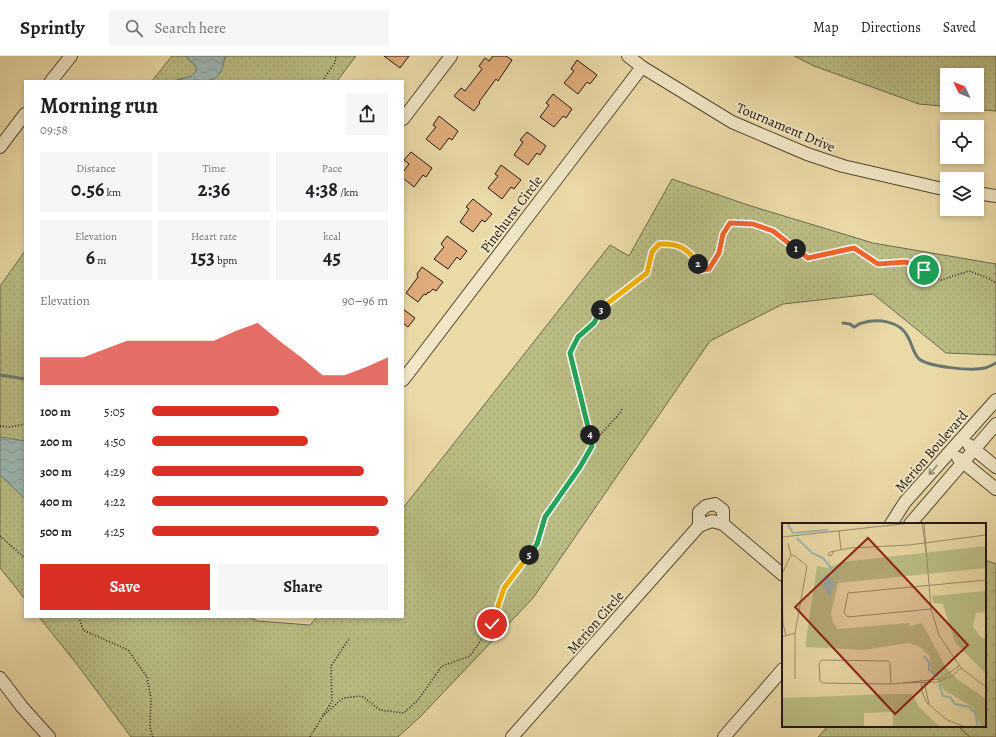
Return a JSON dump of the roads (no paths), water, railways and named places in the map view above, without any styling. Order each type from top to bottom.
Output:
[{"type":"street","points":[[52,80],[71,56]]},
{"type":"street","points":[[404,118],[451,56]]},
{"type":"street","name":"Tournament Drive","points":[[628,56],[642,67],[732,122],[807,154],[843,166],[940,188]]},
{"type":"street","name":"Pinehurst Circle","points":[[404,379],[642,67]]},
{"type":"street","points":[[0,147],[24,115]]},
{"type":"street","points":[[984,194],[996,196]]},
{"type":"street","name":"Merion Boulevard","points":[[892,523],[905,502],[996,400]]},
{"type":"street","points":[[911,523],[996,424]]},
{"type":"street","points":[[961,438],[996,467]]},
{"type":"street","points":[[950,450],[963,463],[996,489]]},
{"type":"street","name":"Merion Circle","points":[[512,737],[699,526],[699,512],[706,506],[715,504],[723,510],[723,524]]},
{"type":"street","points":[[699,526],[712,521],[723,524],[782,574]]},
{"type":"street","points":[[724,737],[782,670]]},
{"type":"street","points":[[0,678],[22,707],[50,737]]},
{"type":"water","points":[[187,56],[225,56],[221,72],[212,80],[177,80],[189,77],[195,73],[196,66],[188,59]]},
{"type":"water","points":[[0,437],[24,441],[24,498],[0,475]]},
{"type":"waterway","points":[[843,323],[850,324],[854,327],[861,323],[875,321],[894,324],[900,327],[904,332],[915,354],[924,362],[951,368],[971,369],[985,368],[996,363]]},
{"type":"waterway","points":[[0,375],[24,379]]}]
